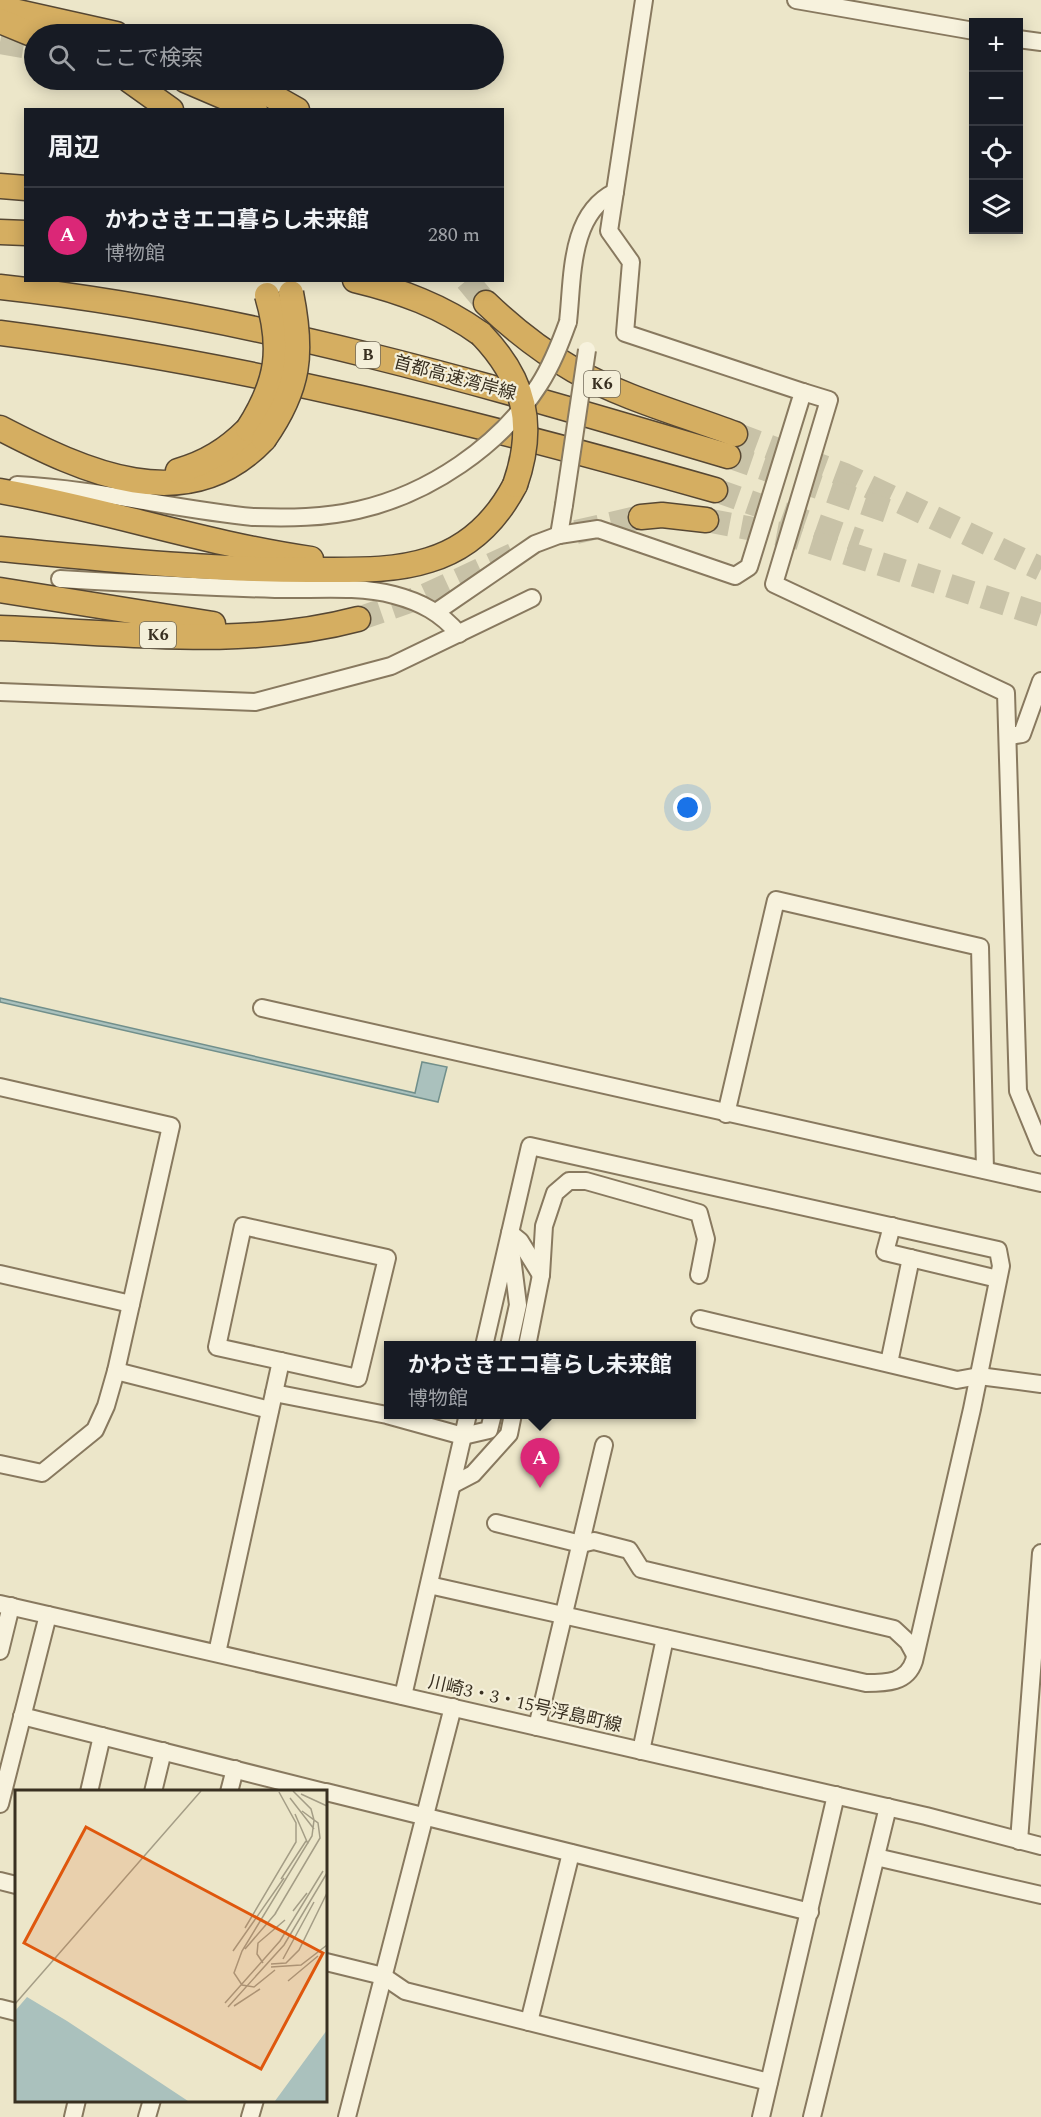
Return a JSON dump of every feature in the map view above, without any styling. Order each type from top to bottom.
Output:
[{"type":"highway","points":[[0,8],[71,24]]},
{"type":"highway","points":[[0,21],[24,31]]},
{"type":"highway","points":[[143,90],[168,108]]},
{"type":"highway","points":[[208,90],[250,108]]},
{"type":"highway","points":[[262,90],[293,108]]},
{"type":"highway","points":[[0,175],[24,174]]},
{"type":"highway","points":[[0,186],[24,188]]},
{"type":"highway","points":[[0,232],[24,233]]},
{"type":"highway","points":[[0,549],[133,562],[287,570],[394,568],[430,560],[472,539],[489,525],[504,506],[515,485],[526,442],[525,416],[520,393],[506,364],[481,333],[441,308],[405,294],[362,282]]},
{"type":"highway","name":"首都高速湾岸線","points":[[0,287],[92,297],[248,326],[732,445]]},
{"type":"highway","points":[[0,428],[76,465],[128,478],[161,476],[192,467],[256,434],[275,373],[278,343],[276,287]]},
{"type":"highway","name":"K6","points":[[486,303],[539,348],[574,370],[732,445]]},
{"type":"highway","points":[[0,333],[79,343],[238,372],[396,405],[547,443],[716,490]]},
{"type":"highway","points":[[0,491],[57,501],[273,552],[347,564],[394,568]]},
{"type":"highway","points":[[641,517],[662,515],[706,520]]},
{"type":"highway","points":[[0,590],[246,629],[317,630]]},
{"type":"highway","name":"K6","points":[[0,628],[229,636],[317,630],[358,619]]},
{"type":"street","points":[[644,0],[609,231],[631,262],[625,333],[829,400],[774,584],[1006,693],[1010,736],[1018,1091],[1041,1147]]},
{"type":"street","points":[[796,0],[969,30]]},
{"type":"street","points":[[1023,40],[1041,42]]},
{"type":"street","points":[[0,484],[65,488],[208,512],[253,517],[308,518],[358,510],[403,496],[428,484],[476,452],[515,414],[539,386],[552,362],[568,322],[577,245],[582,228],[602,198],[615,192]]},
{"type":"street","points":[[559,536],[587,350]]},
{"type":"street","points":[[436,612],[535,544],[559,536],[598,528],[735,576],[749,567],[803,392]]},
{"type":"street","points":[[60,579],[198,587],[365,590],[393,594],[419,603],[436,612],[459,634]]},
{"type":"street","points":[[0,692],[255,702],[391,666],[532,598]]},
{"type":"street","points":[[1010,736],[1022,734],[1041,681]]},
{"type":"street","points":[[726,1114],[776,900],[980,947],[985,1170]]},
{"type":"street","points":[[262,1008],[1041,1183]]},
{"type":"street","points":[[0,1087],[171,1126],[116,1371],[106,1406],[95,1430],[42,1473],[0,1464]]},
{"type":"street","points":[[429,1585],[665,1638],[866,1689],[899,1679],[911,1670],[979,1376],[1001,1266],[998,1250],[530,1146],[485,1341]]},
{"type":"street","points":[[528,1341],[541,1275],[544,1226],[555,1193],[569,1181],[586,1181],[699,1213],[706,1239],[699,1275]]},
{"type":"street","points":[[243,1226],[387,1258],[358,1378],[281,1361],[217,1347],[243,1226]]},
{"type":"street","points":[[892,1226],[885,1252],[999,1279]]},
{"type":"street","points":[[510,1233],[520,1241],[541,1275]]},
{"type":"street","points":[[509,1341],[518,1305],[510,1233]]},
{"type":"street","points":[[889,1363],[911,1258]]},
{"type":"street","points":[[0,1274],[131,1304]]},
{"type":"street","points":[[700,1319],[957,1380],[979,1376],[1041,1384]]},
{"type":"street","points":[[217,1653],[281,1361]]},
{"type":"street","points":[[116,1371],[270,1410]]},
{"type":"street","points":[[274,1393],[384,1413]]},
{"type":"street","points":[[404,1419],[463,1437],[489,1430],[492,1419]]},
{"type":"street","points":[[404,1696],[467,1419]]},
{"type":"street","points":[[452,1485],[473,1474],[509,1434],[512,1419]]},
{"type":"street","points":[[537,1727],[604,1445]]},
{"type":"street","points":[[496,1524],[580,1544],[594,1541],[628,1550],[641,1569],[894,1629],[908,1642],[914,1653]]},
{"type":"street","points":[[1019,1841],[1041,1552]]},
{"type":"street","points":[[0,1650],[6,1605]]},
{"type":"street","name":"川崎3・3・15号浮島町線","points":[[6,1605],[888,1807],[1041,1846]]},
{"type":"street","points":[[0,1804],[48,1615]]},
{"type":"street","points":[[641,1750],[665,1638]]},
{"type":"street","points":[[347,2117],[453,1707]]},
{"type":"street","points":[[22,1716],[235,1769],[306,1790]]},
{"type":"street","points":[[89,1790],[102,1736]]},
{"type":"street","points":[[153,1790],[163,1751]]},
{"type":"street","points":[[229,1790],[235,1769]]},
{"type":"street","points":[[327,1796],[423,1816],[810,1912]]},
{"type":"street","points":[[761,2117],[836,1796]]},
{"type":"street","points":[[812,2117],[888,1807]]},
{"type":"street","points":[[529,2022],[572,1853]]},
{"type":"street","points":[[876,1857],[1041,1895]]},
{"type":"street","points":[[0,1881],[15,1885]]},
{"type":"street","points":[[327,1962],[383,1977],[405,1991],[770,2082]]},
{"type":"street","points":[[0,2008],[15,2012]]},
{"type":"street","points":[[73,2117],[77,2102]]},
{"type":"street","points":[[147,2117],[151,2102]]},
{"type":"street","points":[[250,2117],[254,2102]]},
{"type":"water","points":[[0,998],[415,1093],[422,1062],[447,1067],[438,1102],[0,1002]]},
{"type":"tunnel","points":[[0,42],[24,46]]},
{"type":"tunnel","points":[[469,282],[486,303]]},
{"type":"tunnel","points":[[735,434],[845,475],[1041,569]]},
{"type":"tunnel","points":[[728,456],[888,511]]},
{"type":"tunnel","points":[[715,490],[860,541]]},
{"type":"tunnel","points":[[576,532],[641,517]]},
{"type":"tunnel","points":[[706,520],[796,537],[1041,615]]},
{"type":"tunnel","points":[[358,619],[424,596],[515,554]]},
{"type":"place","name":"かわさきエコ暮らし未来館","points":[[540,1488]]}]
